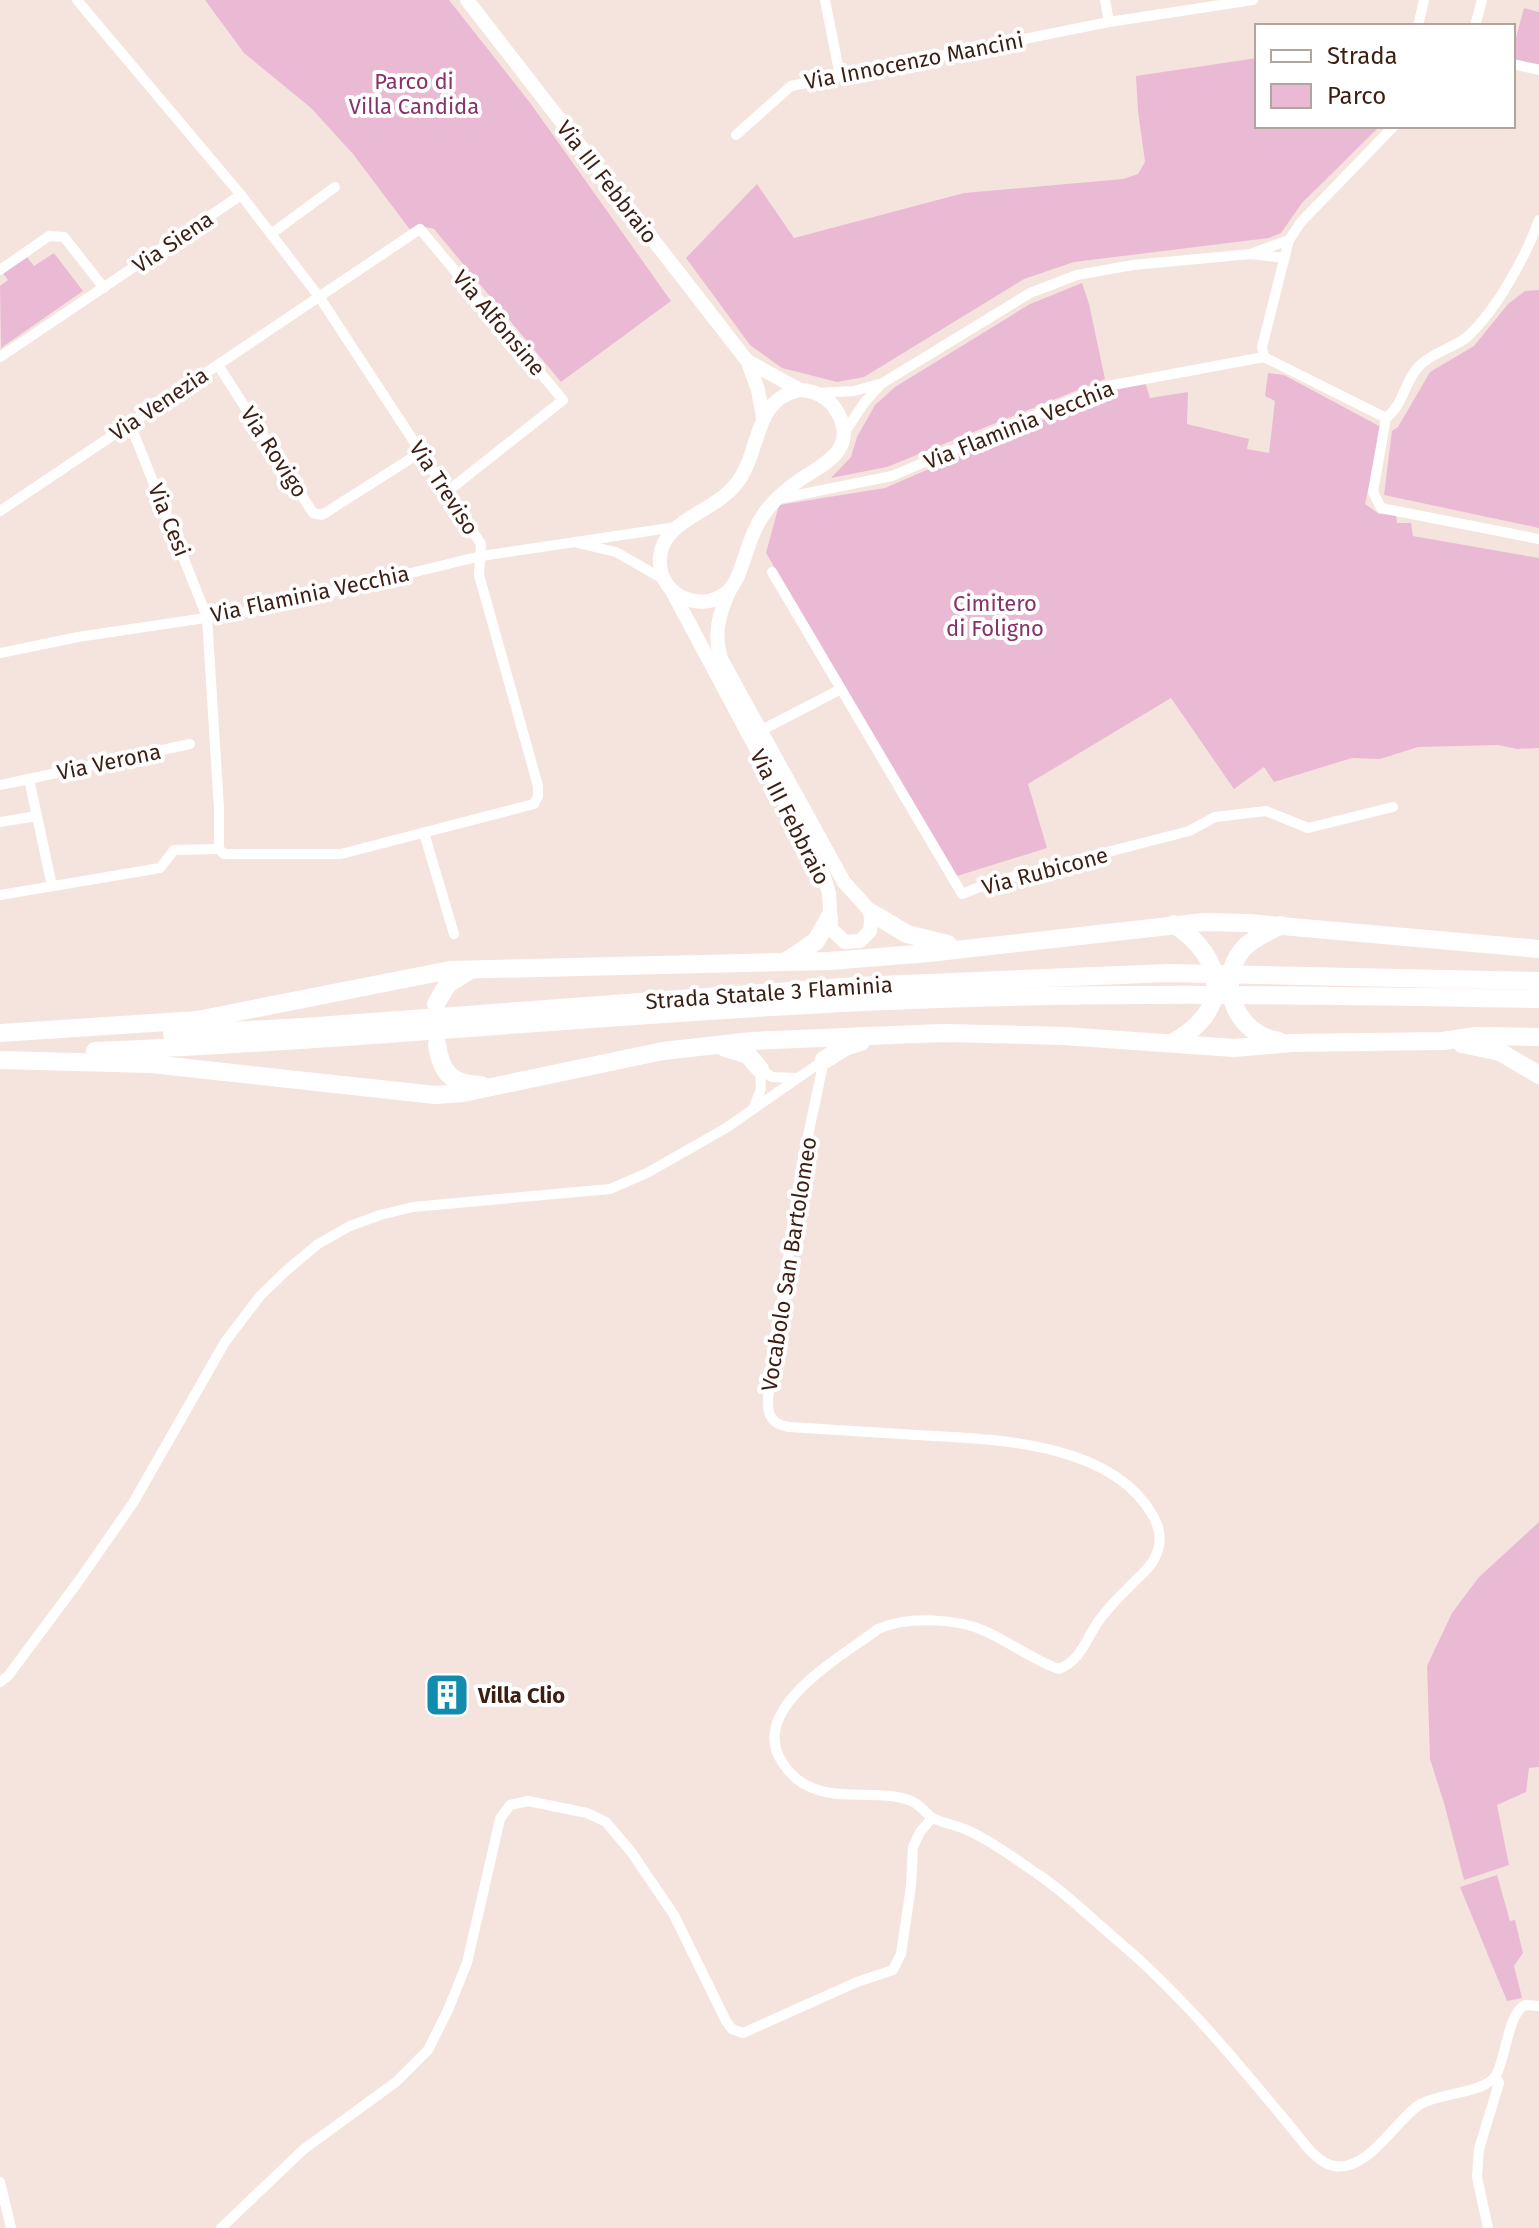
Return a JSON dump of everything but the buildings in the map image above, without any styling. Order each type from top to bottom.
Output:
[{"type":"highway","points":[[872,913],[922,940],[975,947]]},
{"type":"highway","points":[[781,962],[809,947],[822,934],[829,918]]},
{"type":"highway","points":[[0,1033],[197,1020],[444,971],[781,962],[900,955],[1174,924],[1226,922],[1281,925],[1539,949]]},
{"type":"highway","points":[[1172,1043],[1199,1025],[1212,1005],[1216,987],[1210,959],[1195,939],[1174,924]]},
{"type":"highway","points":[[1281,925],[1250,943],[1235,962],[1230,985],[1234,1005],[1243,1023],[1269,1040],[1291,1043]]},
{"type":"highway","points":[[436,1004],[447,985],[460,974],[471,970]]},
{"type":"highway","name":"Strada Statale 3 Flaminia","points":[[0,1041],[288,1028],[857,986],[1168,973],[1539,981]]},
{"type":"highway","name":"Strada Statale 3 Flaminia","points":[[0,1058],[859,1002],[1015,995],[1169,993],[1539,999]]},
{"type":"highway","points":[[0,1058],[151,1064],[408,1093],[455,1094],[663,1051],[752,1041],[943,1033],[1064,1036],[1234,1048],[1291,1043],[1443,1041],[1475,1036],[1539,1037]]},
{"type":"highway","points":[[824,1060],[845,1047],[883,1035]]},
{"type":"highway","points":[[1443,1041],[1500,1052],[1539,1075]]},
{"type":"highway","points":[[437,1044],[442,1066],[455,1080],[471,1085],[495,1086]]},
{"type":"highway","points":[[702,1046],[744,1053],[760,1069]]},
{"type":"main road","name":"Via III Febbraio","points":[[467,0],[748,362]]},
{"type":"main road","points":[[748,362],[800,390],[818,393],[827,399],[839,414],[843,435],[833,459],[800,479],[775,500],[753,532],[738,578],[718,617],[719,651],[844,882],[872,913],[869,933],[862,940],[851,943],[835,936],[829,918]]},
{"type":"main road","points":[[748,362],[763,417]]},
{"type":"main road","points":[[763,417],[781,396],[800,390]]},
{"type":"main road","name":"Via Flaminia Vecchia","points":[[676,527],[720,501],[738,481],[755,448],[763,417]]},
{"type":"main road","points":[[667,585],[660,559],[665,539],[676,527]]},
{"type":"main road","name":"Via III Febbraio","points":[[667,585],[825,880],[829,918]]},
{"type":"main road","name":"Via Flaminia Vecchia","points":[[667,585],[689,600],[698,602],[715,599],[730,590]]},
{"type":"street","name":"Via Treviso","points":[[77,0],[241,195],[320,298],[481,544],[479,575],[538,786],[534,804],[341,854],[224,854],[219,849]]},
{"type":"street","points":[[825,0],[840,76]]},
{"type":"street","points":[[1105,0],[1109,22]]},
{"type":"street","name":"Via Innocenzo Mancini","points":[[736,135],[791,86],[1109,22],[1253,0]]},
{"type":"street","points":[[1418,24],[1424,0]]},
{"type":"street","points":[[1476,24],[1482,0]]},
{"type":"street","points":[[1515,64],[1539,70]]},
{"type":"street","points":[[1386,418],[1264,357],[1262,347],[1289,240],[1301,222],[1392,128]]},
{"type":"street","points":[[271,234],[335,187]]},
{"type":"street","name":"Via Siena","points":[[0,357],[241,195]]},
{"type":"street","points":[[1539,220],[1511,281],[1479,324],[1465,339],[1434,353],[1416,369],[1397,410],[1386,418],[1373,492],[1381,508],[1539,539]]},
{"type":"street","name":"Via Alfonsine","points":[[320,298],[420,229],[563,400],[448,491]]},
{"type":"street","points":[[0,270],[49,236],[64,237],[104,288]]},
{"type":"street","points":[[1251,254],[1289,240]]},
{"type":"street","points":[[843,435],[881,384],[1030,293],[1077,275],[1133,265],[1251,254],[1284,258]]},
{"type":"street","name":"Via Venezia","points":[[0,511],[320,298]]},
{"type":"street","name":"Via Flaminia Vecchia","points":[[775,500],[892,476],[1102,387],[1264,357]]},
{"type":"street","name":"Via Rovigo","points":[[218,365],[313,513],[322,515],[421,452]]},
{"type":"street","points":[[818,393],[854,391],[881,384]]},
{"type":"street","name":"Via Cesi","points":[[130,424],[207,617]]},
{"type":"street","name":"Via Flaminia Vecchia","points":[[0,653],[78,637],[259,610],[481,556],[676,527]]},
{"type":"street","name":"Via Flaminia Vecchia","points":[[572,542],[616,552],[667,585]]},
{"type":"street","name":"Via Rubicone","points":[[772,572],[962,894],[992,882],[1189,831],[1215,817],[1266,811],[1308,828],[1393,807]]},
{"type":"street","points":[[0,895],[160,868],[174,850],[219,849],[218,776],[207,617]]},
{"type":"street","points":[[762,730],[841,689]]},
{"type":"street","name":"Via Verona","points":[[0,785],[190,744]]},
{"type":"street","name":"Via Verona","points":[[29,779],[52,886]]},
{"type":"street","points":[[0,822],[37,816]]},
{"type":"street","points":[[424,833],[454,934]]},
{"type":"street","points":[[0,1682],[8,1676],[78,1582],[133,1503],[225,1342],[260,1296],[304,1254],[350,1226],[399,1210],[610,1189],[647,1173],[750,1112],[824,1060]]},
{"type":"street","name":"Vocabolo San Bartolomeo","points":[[824,1060],[801,1169],[768,1398],[770,1417],[774,1423],[789,1427],[1004,1440],[1032,1445],[1101,1467],[1118,1477],[1135,1491],[1152,1514],[1160,1542],[1150,1567],[1099,1620],[1077,1659],[1059,1669],[983,1630],[914,1619],[894,1622],[878,1629],[790,1697],[778,1721],[775,1738],[779,1757],[794,1776],[809,1786],[830,1793],[903,1799],[915,1803],[932,1818],[971,1832],[1041,1876],[1154,1971],[1229,2053],[1305,2144],[1322,2161],[1333,2166],[1361,2160],[1418,2106],[1431,2099],[1486,2085],[1496,2077]]},
{"type":"street","points":[[750,1112],[760,1095],[760,1069],[778,1079],[799,1077]]},
{"type":"street","points":[[221,2228],[304,2149],[396,2082],[428,2050],[467,1963],[500,1819],[510,1805],[522,1801],[541,1803],[593,1814],[606,1822],[632,1853],[674,1915],[729,2025],[743,2033],[857,1982],[893,1970],[901,1954],[913,1847],[932,1818]]},
{"type":"street","points":[[1488,2228],[1477,2177],[1479,2149],[1516,2012],[1525,2005],[1539,2006]]},
{"type":"street","points":[[0,2182],[11,2228]]},
{"type":"green space","name":"Parco di Villa Candida","points":[[205,0],[449,0],[531,104],[671,301],[561,382],[434,229],[421,226],[411,231],[353,154],[311,108],[244,53]]},
{"type":"green space","points":[[1524,8],[1539,12],[1539,64],[1515,60],[1515,42]]},
{"type":"green space","points":[[1255,58],[1255,128],[1378,128],[1302,203],[1281,233],[1269,238],[1074,262],[1024,279],[864,377],[837,382],[782,368],[750,345],[686,258],[757,184],[794,238],[964,193],[1123,179],[1138,174],[1145,162],[1136,76]]},
{"type":"green space","points":[[54,253],[83,291],[1,348],[0,286],[8,280],[2,272],[26,256],[34,266]]},
{"type":"green space","points":[[1082,283],[1105,379],[887,467],[831,478],[851,457],[857,437],[875,405],[895,387],[1030,304]]},
{"type":"green space","points":[[1539,290],[1539,528],[1384,495],[1392,431],[1398,427],[1430,372],[1474,346],[1508,304],[1525,291]]},
{"type":"green space","name":"Cimitero di Foligno","points":[[1268,373],[1284,375],[1381,427],[1365,504],[1379,514],[1396,515],[1397,523],[1411,523],[1413,536],[1539,558],[1539,748],[1517,749],[1498,745],[1418,747],[1380,759],[1352,758],[1274,782],[1264,767],[1234,789],[1171,698],[1028,784],[1047,848],[957,876],[766,553],[779,505],[885,488],[1119,387],[1145,382],[1150,398],[1188,392],[1187,424],[1249,439],[1247,449],[1269,453],[1275,401],[1265,396]]},
{"type":"green space","points":[[1539,1522],[1539,1767],[1529,1768],[1526,1792],[1497,1805],[1509,1865],[1464,1880],[1430,1759],[1427,1666],[1452,1613],[1479,1577]]},
{"type":"green space","points":[[1497,1875],[1510,1921],[1515,1920],[1523,1953],[1514,1966],[1522,1998],[1507,2001],[1460,1887]]},
{"type":"place","name":"Villa Clio","points":[[447,1695]]}]
